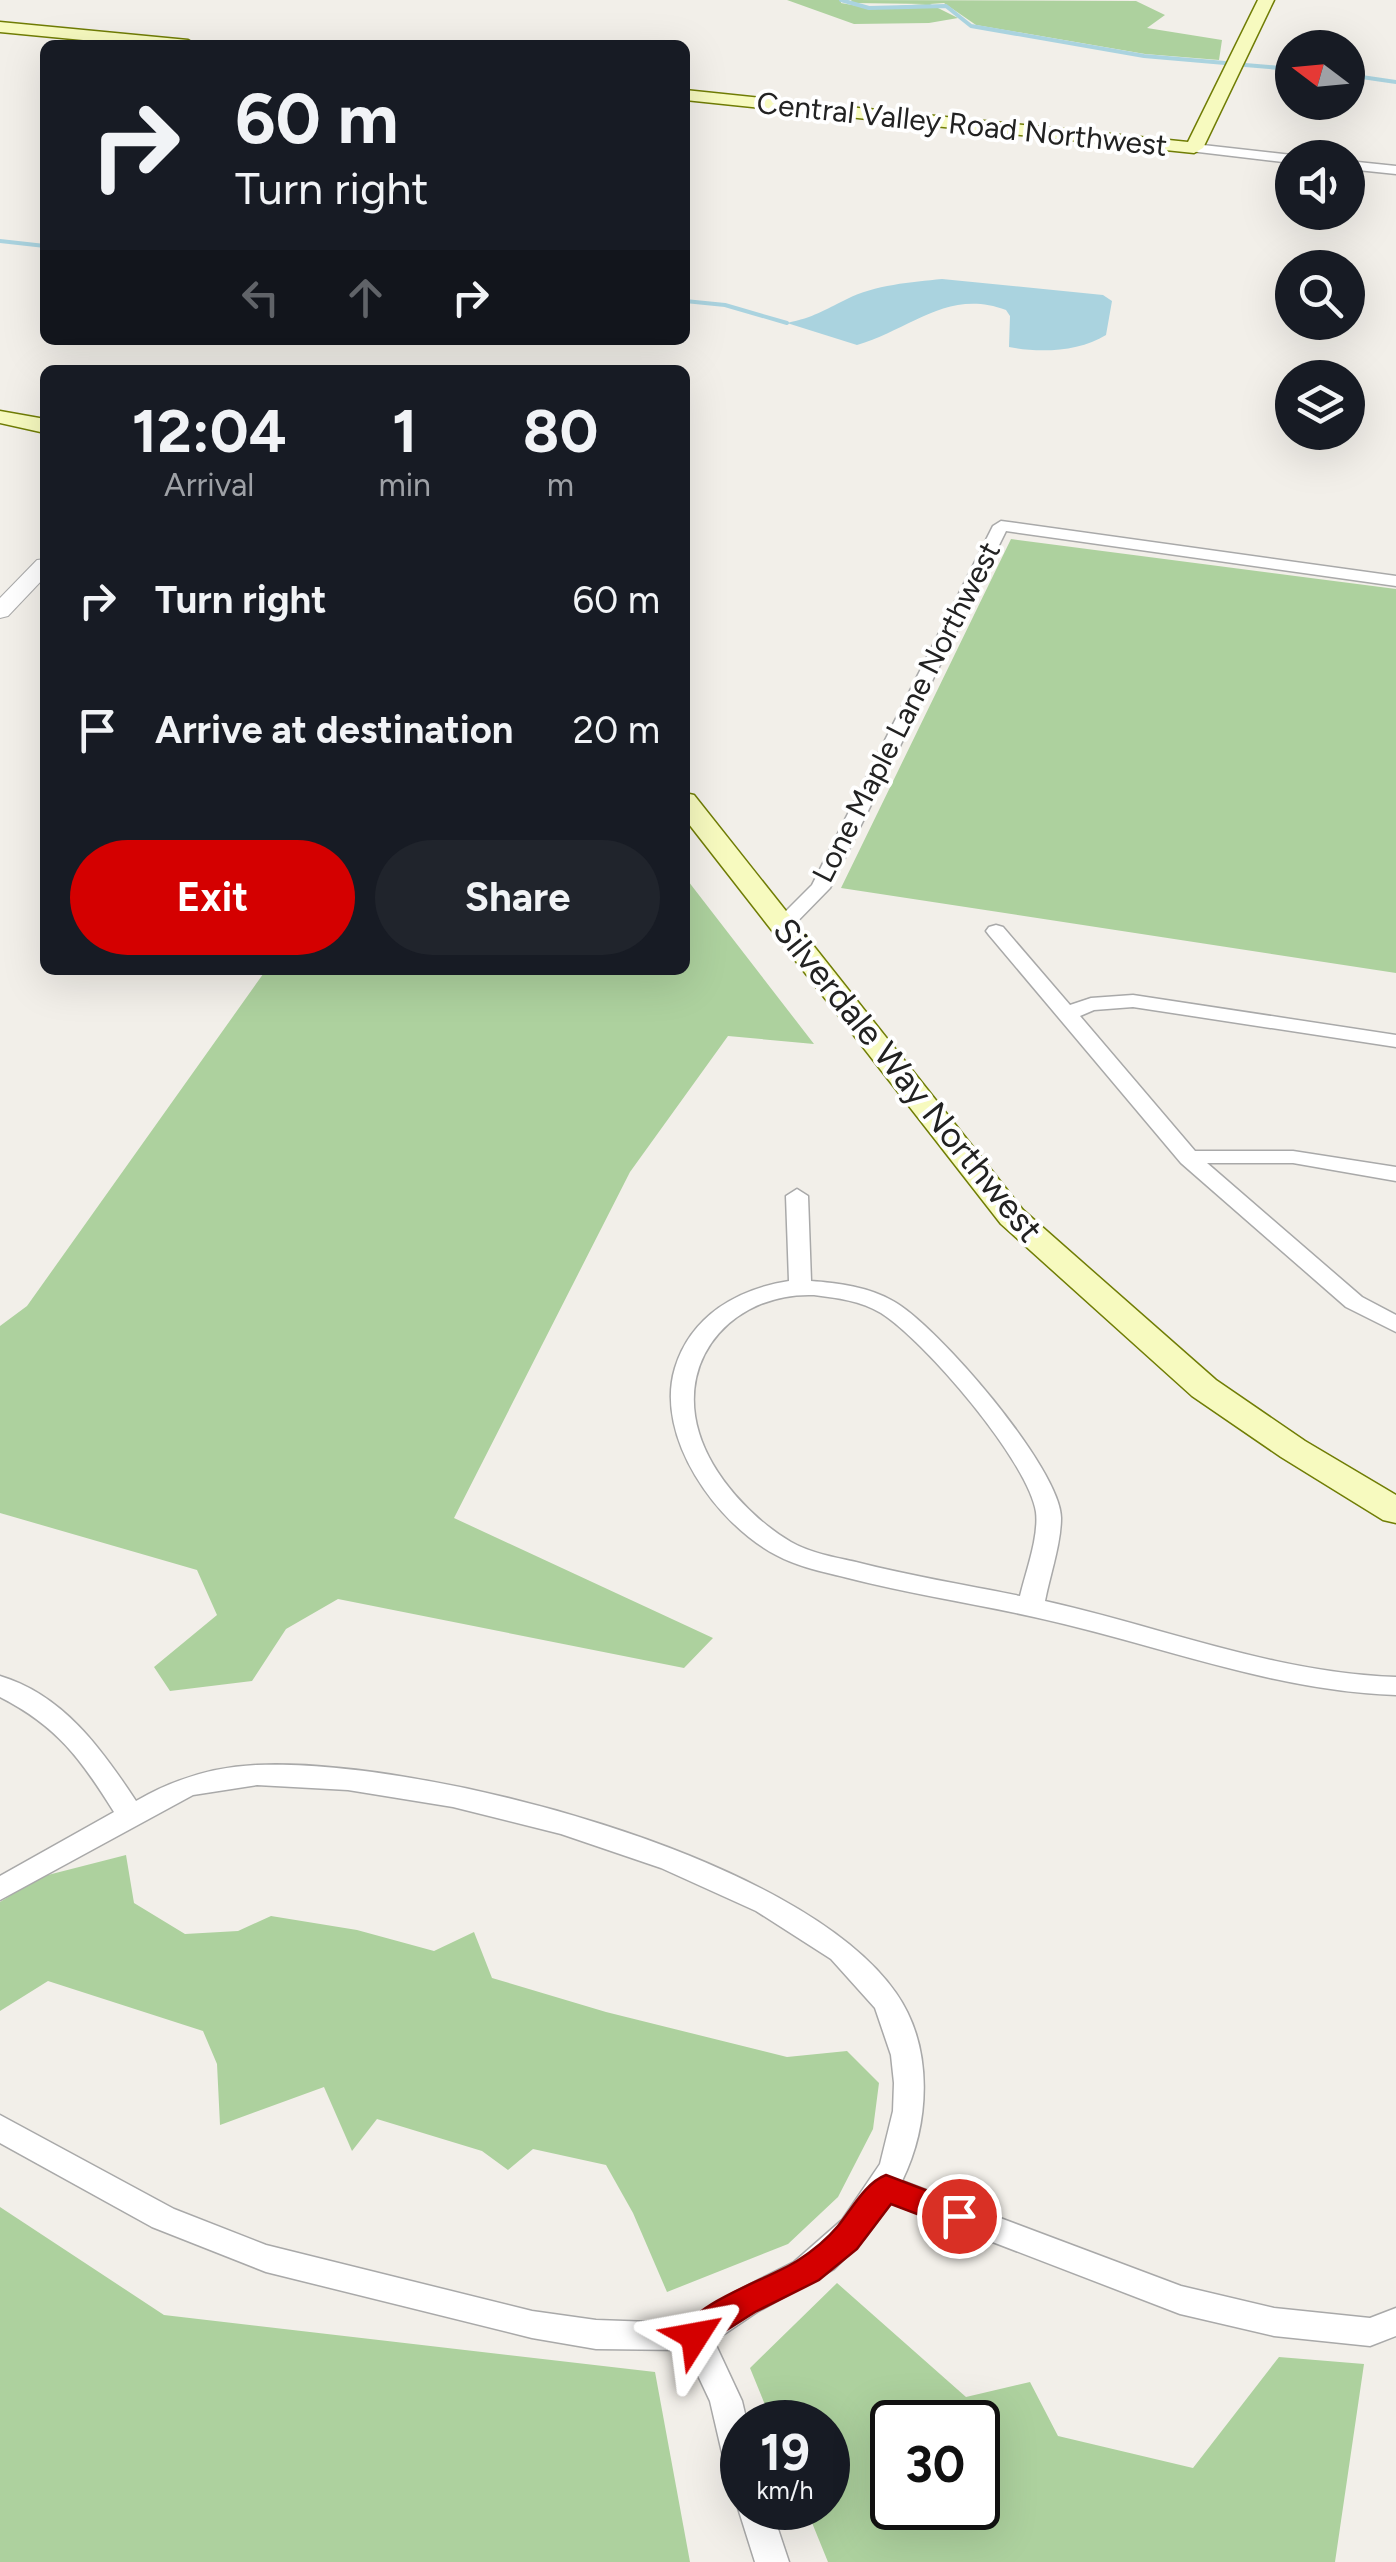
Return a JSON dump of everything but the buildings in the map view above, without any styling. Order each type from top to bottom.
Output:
[{"type":"main road","name":"Central Valley Road Northwest","points":[[690,96],[1194,148],[1266,0]]},
{"type":"main road","points":[[0,26],[139,40]]},
{"type":"main road","points":[[0,417],[40,425]]},
{"type":"main road","name":"Silverdale Way Northwest","points":[[690,808],[980,1178],[1036,1241],[1204,1388],[1292,1448],[1396,1511]]},
{"type":"street","points":[[1194,148],[1275,157]]},
{"type":"street","points":[[1365,167],[1396,170]]},
{"type":"street","name":"Lone Maple Lane Northwest","points":[[782,926],[820,888],[1000,526],[1396,581]]},
{"type":"street","points":[[0,611],[40,570]]},
{"type":"street","points":[[996,930],[1188,1158],[1354,1302],[1396,1325]]},
{"type":"street","points":[[1068,1014],[1090,1004],[1133,1001],[1396,1042]]},
{"type":"street","points":[[1188,1158],[1246,1152],[1344,1162],[1396,1174]]},
{"type":"street","points":[[796,1196],[800,1286]]},
{"type":"street","points":[[1031,1606],[1049,1517],[1044,1496],[961,1379],[910,1322],[870,1299],[800,1286],[748,1297],[714,1320],[692,1344],[684,1373],[684,1420],[693,1450],[714,1482],[762,1533],[798,1555],[862,1573],[1031,1606],[1295,1675],[1359,1687],[1396,1686]]},
{"type":"street","points":[[0,1685],[48,1710],[98,1763],[131,1816]]},
{"type":"street","points":[[0,1888],[189,1785],[240,1777],[400,1788],[580,1828],[649,1851],[742,1892],[840,1948],[868,1973],[887,2004],[903,2048],[910,2106],[903,2154],[886,2188],[846,2240],[808,2270],[744,2302],[695,2336],[620,2338],[547,2329],[312,2271],[221,2243],[172,2221],[0,2128]]},
{"type":"street","points":[[886,2188],[1180,2300],[1274,2322],[1370,2332],[1396,2322]]},
{"type":"street","points":[[695,2336],[726,2400]]},
{"type":"street","points":[[761,2530],[772,2562]]},
{"type":"green space","points":[[787,0],[841,0],[869,8],[926,4],[851,0],[1136,1],[1165,15],[1147,28],[1222,40],[1219,60],[1145,54],[976,25],[944,3],[930,4],[958,18],[929,23],[854,24]]},
{"type":"green space","points":[[1011,539],[1396,589],[1396,973],[841,888]]},
{"type":"green space","points":[[690,883],[814,1044],[728,1036],[630,1172],[454,1518],[713,1638],[684,1668],[338,1599],[286,1629],[252,1681],[170,1691],[154,1667],[217,1615],[197,1570],[0,1513],[0,1326],[27,1306],[262,975],[690,975]]},
{"type":"green space","points":[[126,1855],[134,1903],[185,1934],[238,1931],[271,1916],[357,1930],[434,1951],[474,1932],[492,1978],[606,2012],[787,2057],[847,2051],[879,2083],[873,2129],[838,2197],[788,2244],[667,2292],[633,2213],[606,2165],[533,2149],[508,2170],[482,2151],[377,2119],[352,2151],[324,2087],[220,2125],[217,2064],[203,2031],[48,1981],[0,2011],[0,1902],[40,1877]]},
{"type":"green space","points":[[0,2207],[164,2315],[655,2372],[690,2562],[0,2562]]},
{"type":"green space","points":[[837,2283],[966,2397],[1030,2382],[1058,2436],[1193,2468],[1279,2357],[1364,2364],[1335,2562],[828,2562],[815,2530],[850,2530],[850,2400],[763,2400],[750,2368]]},
{"type":"water","points":[[942,279],[1103,295],[1112,301],[1106,335],[1059,350],[1009,347],[1010,316],[1006,310],[965,304],[947,307],[857,345],[787,323],[869,290]]},
{"type":"waterway","points":[[841,0],[869,8],[946,6],[971,26],[1144,56],[1225,63]]},
{"type":"waterway","points":[[1245,65],[1275,68]]},
{"type":"waterway","points":[[1365,77],[1396,82]]},
{"type":"waterway","points":[[0,241],[40,245]]},
{"type":"waterway","points":[[690,302],[725,305],[787,323]]},
{"type":"route","points":[[695,2336],[744,2302],[808,2270],[846,2240],[886,2188],[959,2216]]}]
